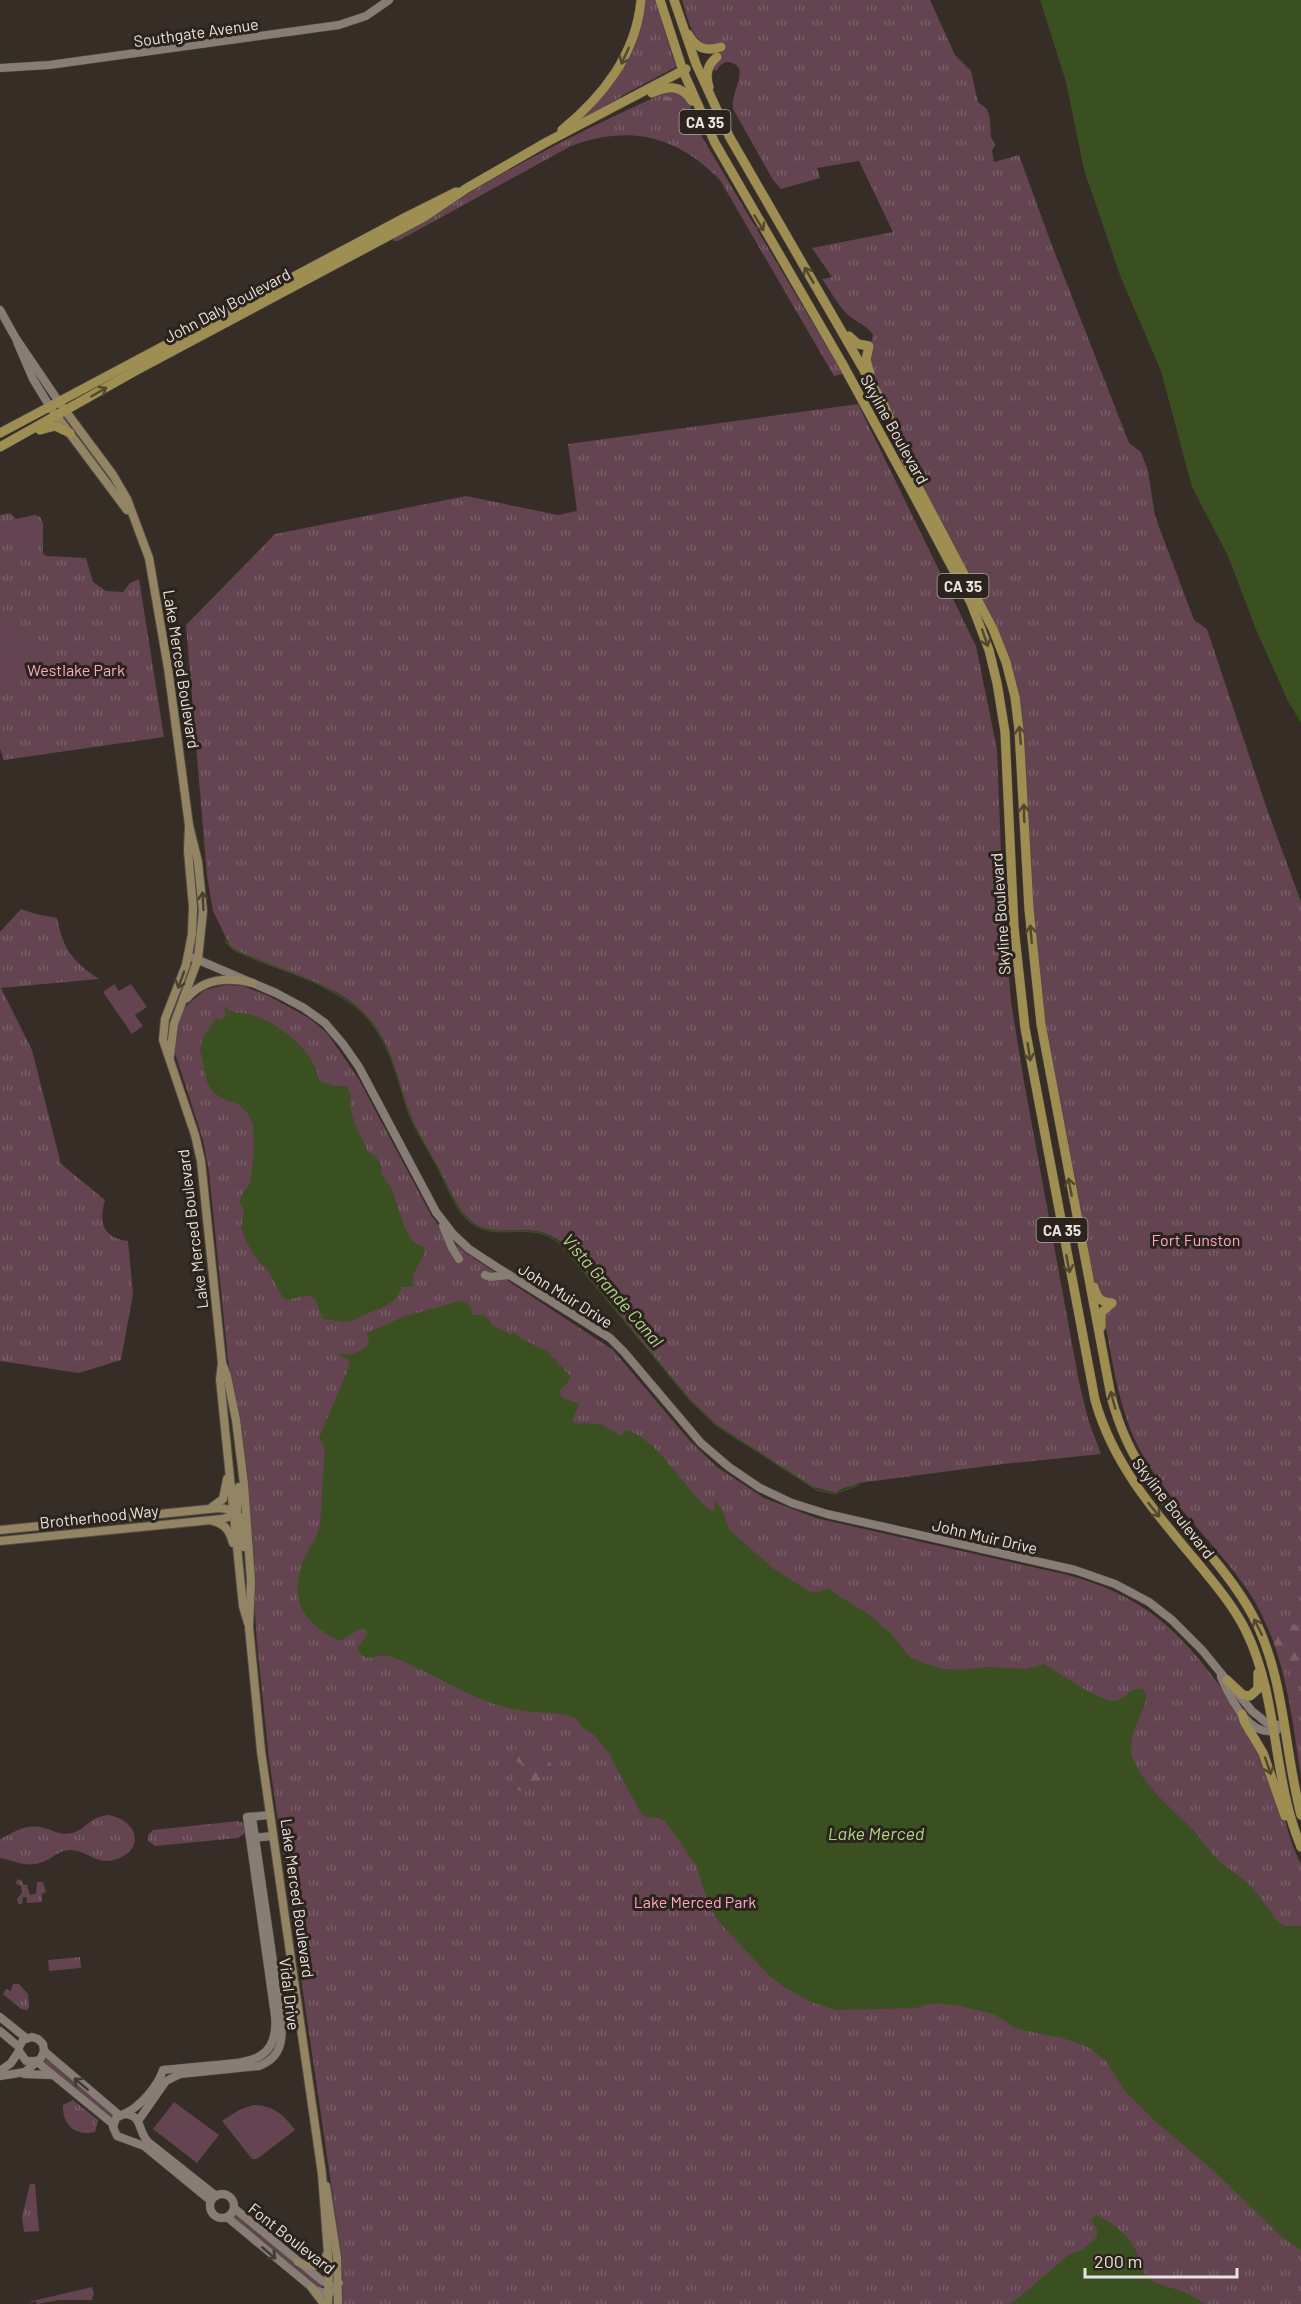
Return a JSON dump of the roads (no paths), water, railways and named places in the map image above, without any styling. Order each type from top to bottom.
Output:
[{"type":"main road","points":[[545,143],[585,111],[615,75],[631,41],[641,0]]},
{"type":"main road","name":"Skyline Boulevard","points":[[660,0],[683,70],[708,129],[734,179],[864,404],[971,603],[986,642],[998,683],[1005,732],[1013,910],[1022,1010],[1038,1105],[1098,1411],[1110,1443],[1132,1482],[1227,1601],[1255,1653],[1265,1685],[1289,1811],[1301,1848]]},
{"type":"main road","points":[[675,2],[695,44],[708,50],[720,47]]},
{"type":"main road","name":"Skyline Boulevard","points":[[675,2],[696,64],[722,122],[889,415],[915,481],[993,629],[1010,674],[1019,730],[1027,885],[1039,1008],[1114,1407],[1134,1455],[1157,1491],[1234,1586],[1258,1626],[1270,1659],[1301,1815]]},
{"type":"main road","points":[[717,57],[709,66],[707,80],[722,122]]},
{"type":"main road","name":"John Daly Boulevard","points":[[0,448],[142,368],[424,217],[467,188],[545,143],[696,64]]},
{"type":"main road","points":[[621,104],[661,89],[677,88],[688,96],[708,129]]},
{"type":"main road","name":"John Daly Boulevard","points":[[0,433],[406,217],[467,188]]},
{"type":"main road","points":[[817,321],[839,353],[846,356],[856,355]]},
{"type":"main road","points":[[838,326],[858,344],[869,346],[867,364],[877,393]]},
{"type":"main road","points":[[856,355],[850,360],[850,371],[864,404]]},
{"type":"main road","name":"Lake Merced Boulevard","points":[[55,404],[70,434],[114,490],[134,520]]},
{"type":"main road","name":"Lake Merced Boulevard","points":[[61,414],[110,472],[127,499],[146,548],[170,678],[189,825],[198,856],[203,900],[198,959],[172,1029],[169,1059]]},
{"type":"main road","points":[[0,448],[9,447],[47,427],[60,427],[70,434]]},
{"type":"main road","points":[[98,470],[110,472],[114,490]]},
{"type":"main road","name":"Lake Merced Boulevard","points":[[189,825],[188,851],[194,912],[189,956],[163,1030],[164,1045],[198,1145],[202,1167],[243,1606],[249,1627]]},
{"type":"main road","points":[[180,1008],[195,991],[210,982],[230,979],[253,983]]},
{"type":"main road","points":[[1083,1251],[1098,1299],[1112,1303],[1101,1313],[1100,1341]]},
{"type":"main road","name":"Lake Merced Boulevard","points":[[222,1363],[236,1420],[244,1484],[250,1595],[249,1627],[260,1745],[322,2174],[333,2287],[338,2301]]},
{"type":"main road","points":[[227,1377],[239,1491],[235,1513],[241,1521],[250,1595]]},
{"type":"main road","points":[[199,1510],[214,1506],[223,1499],[229,1463]]},
{"type":"main road","name":"Brotherhood Way","points":[[0,1530],[219,1508],[235,1513]]},
{"type":"main road","name":"Brotherhood Way","points":[[0,1541],[222,1519],[235,1513]]},
{"type":"main road","points":[[200,1521],[216,1522],[227,1529],[241,1577]]},
{"type":"main road","points":[[1223,1677],[1246,1696],[1256,1693],[1259,1683],[1255,1653]]},
{"type":"main road","points":[[1242,1714],[1263,1753],[1290,1830],[1301,1848]]},
{"type":"main road","name":"Lake Merced Boulevard","points":[[322,2174],[332,2217],[333,2287],[326,2304]]},
{"type":"main road","points":[[298,2262],[309,2266],[318,2265],[324,2260],[328,2251]]},
{"type":"main road","points":[[312,2288],[326,2304]]},
{"type":"street","name":"Southgate Avenue","points":[[0,68],[49,65],[339,26],[366,16],[389,0]]},
{"type":"street","name":"Lake Merced Boulevard","points":[[0,310],[15,337],[26,365],[55,404]]},
{"type":"street","name":"John Muir Drive","points":[[189,956],[304,1008],[325,1023],[338,1036],[363,1075],[440,1219],[464,1245],[594,1327],[618,1345],[701,1443],[729,1467],[760,1488],[792,1503],[827,1514],[1069,1569],[1107,1580],[1141,1597],[1172,1620],[1195,1641],[1252,1711],[1273,1727]]},
{"type":"street","points":[[440,1219],[459,1259]]},
{"type":"street","points":[[485,1275],[493,1277],[509,1275]]},
{"type":"street","name":"John Muir Drive","points":[[1223,1677],[1242,1714],[1257,1728],[1264,1731],[1284,1726]]},
{"type":"street","name":"Vidal Drive","points":[[252,2064],[279,2037],[249,1817],[270,1815]]},
{"type":"street","points":[[252,1838],[273,1836]]},
{"type":"street","points":[[0,2017],[26,2038],[38,2038],[43,2044],[44,2051],[40,2058],[29,2070],[18,2074]]},
{"type":"street","points":[[0,2031],[19,2049],[26,2061],[36,2061],[113,2124]]},
{"type":"street","points":[[0,2071],[12,2063],[26,2038]]},
{"type":"street","points":[[44,2051],[122,2114],[133,2115],[141,2134],[148,2142],[214,2199]]},
{"type":"street","points":[[214,2199],[144,2146],[117,2136],[113,2131],[113,2124],[122,2114],[136,2106],[164,2070],[252,2064]]},
{"type":"street","points":[[128,2140],[136,2136],[139,2125],[164,2083],[180,2074],[252,2064]]},
{"type":"street","points":[[0,2076],[43,2073],[56,2076]]},
{"type":"street","points":[[228,2195],[232,2199],[234,2208],[227,2217],[220,2217],[213,2213],[210,2208],[214,2199],[228,2195]]},
{"type":"street","name":"Font Boulevard","points":[[234,2208],[298,2262],[333,2287]]},
{"type":"street","name":"Font Boulevard","points":[[227,2217],[312,2288],[333,2287]]},
{"type":"water","points":[[1040,0],[1301,0],[1301,723],[1287,699],[1257,632],[1228,556],[1192,487],[1161,371],[1121,278],[1084,170],[1066,82]]},
{"type":"water","points":[[224,1007],[232,1012],[264,1020],[283,1031],[307,1054],[320,1081],[336,1086],[346,1086],[351,1094],[350,1105],[354,1122],[368,1152],[376,1157],[381,1165],[382,1175],[392,1189],[404,1226],[413,1242],[423,1247],[425,1252],[413,1275],[413,1287],[402,1287],[397,1297],[386,1306],[349,1321],[323,1319],[315,1299],[308,1295],[287,1300],[283,1298],[269,1272],[259,1262],[247,1243],[241,1227],[244,1212],[240,1202],[241,1196],[250,1183],[254,1154],[253,1124],[246,1111],[236,1103],[223,1099],[213,1092],[207,1082],[200,1049],[203,1038],[216,1018],[226,1016]]},
{"type":"water","name":"Lake Merced","points":[[461,1301],[470,1305],[473,1315],[483,1315],[491,1324],[511,1335],[513,1332],[548,1352],[570,1376],[568,1382],[560,1390],[561,1397],[579,1404],[573,1419],[574,1423],[601,1424],[620,1436],[625,1431],[636,1434],[647,1441],[711,1511],[714,1510],[715,1500],[724,1514],[729,1530],[774,1569],[810,1592],[816,1593],[828,1589],[871,1616],[891,1634],[908,1655],[922,1663],[944,1669],[960,1670],[989,1667],[1026,1669],[1044,1664],[1090,1692],[1115,1701],[1131,1691],[1143,1689],[1146,1695],[1145,1702],[1132,1740],[1131,1751],[1139,1771],[1152,1789],[1195,1832],[1214,1856],[1249,1885],[1278,1922],[1284,1926],[1301,1926],[1301,2250],[1284,2239],[1213,2170],[1155,2121],[1125,2091],[1106,2061],[1088,2047],[1063,2038],[1017,2029],[994,2014],[960,2006],[938,2003],[914,2008],[836,2010],[811,2002],[784,1987],[770,1976],[720,1923],[710,1908],[696,1865],[665,1821],[660,1818],[645,1817],[641,1813],[608,1752],[576,1718],[508,1708],[477,1698],[389,1656],[364,1657],[357,1648],[368,1634],[364,1629],[340,1641],[307,1616],[301,1607],[298,1584],[300,1570],[320,1525],[325,1448],[319,1438],[350,1365],[347,1359],[337,1354],[351,1354],[363,1350],[369,1343],[367,1333],[405,1316]]},
{"type":"water","points":[[1096,2215],[1114,2225],[1124,2234],[1136,2251],[1143,2270],[1150,2279],[1158,2284],[1184,2292],[1205,2304],[1011,2304],[1070,2254],[1082,2250],[1097,2237],[1097,2228],[1091,2221]]},
{"type":"waterway","name":"Vista Grande Canal","points":[[225,941],[234,950],[330,990],[345,999],[369,1020],[391,1057],[415,1127],[453,1200],[466,1218],[477,1227],[489,1231],[528,1231],[541,1233],[554,1239],[566,1250],[689,1399],[716,1425],[817,1490],[836,1494],[859,1484]]},
{"type":"park label","name":"Westlake Park","points":[[76,669]]},
{"type":"park label","name":"Fort Funston","points":[[1196,1239]]},
{"type":"park label","name":"Lake Merced Park","points":[[695,1901]]}]
